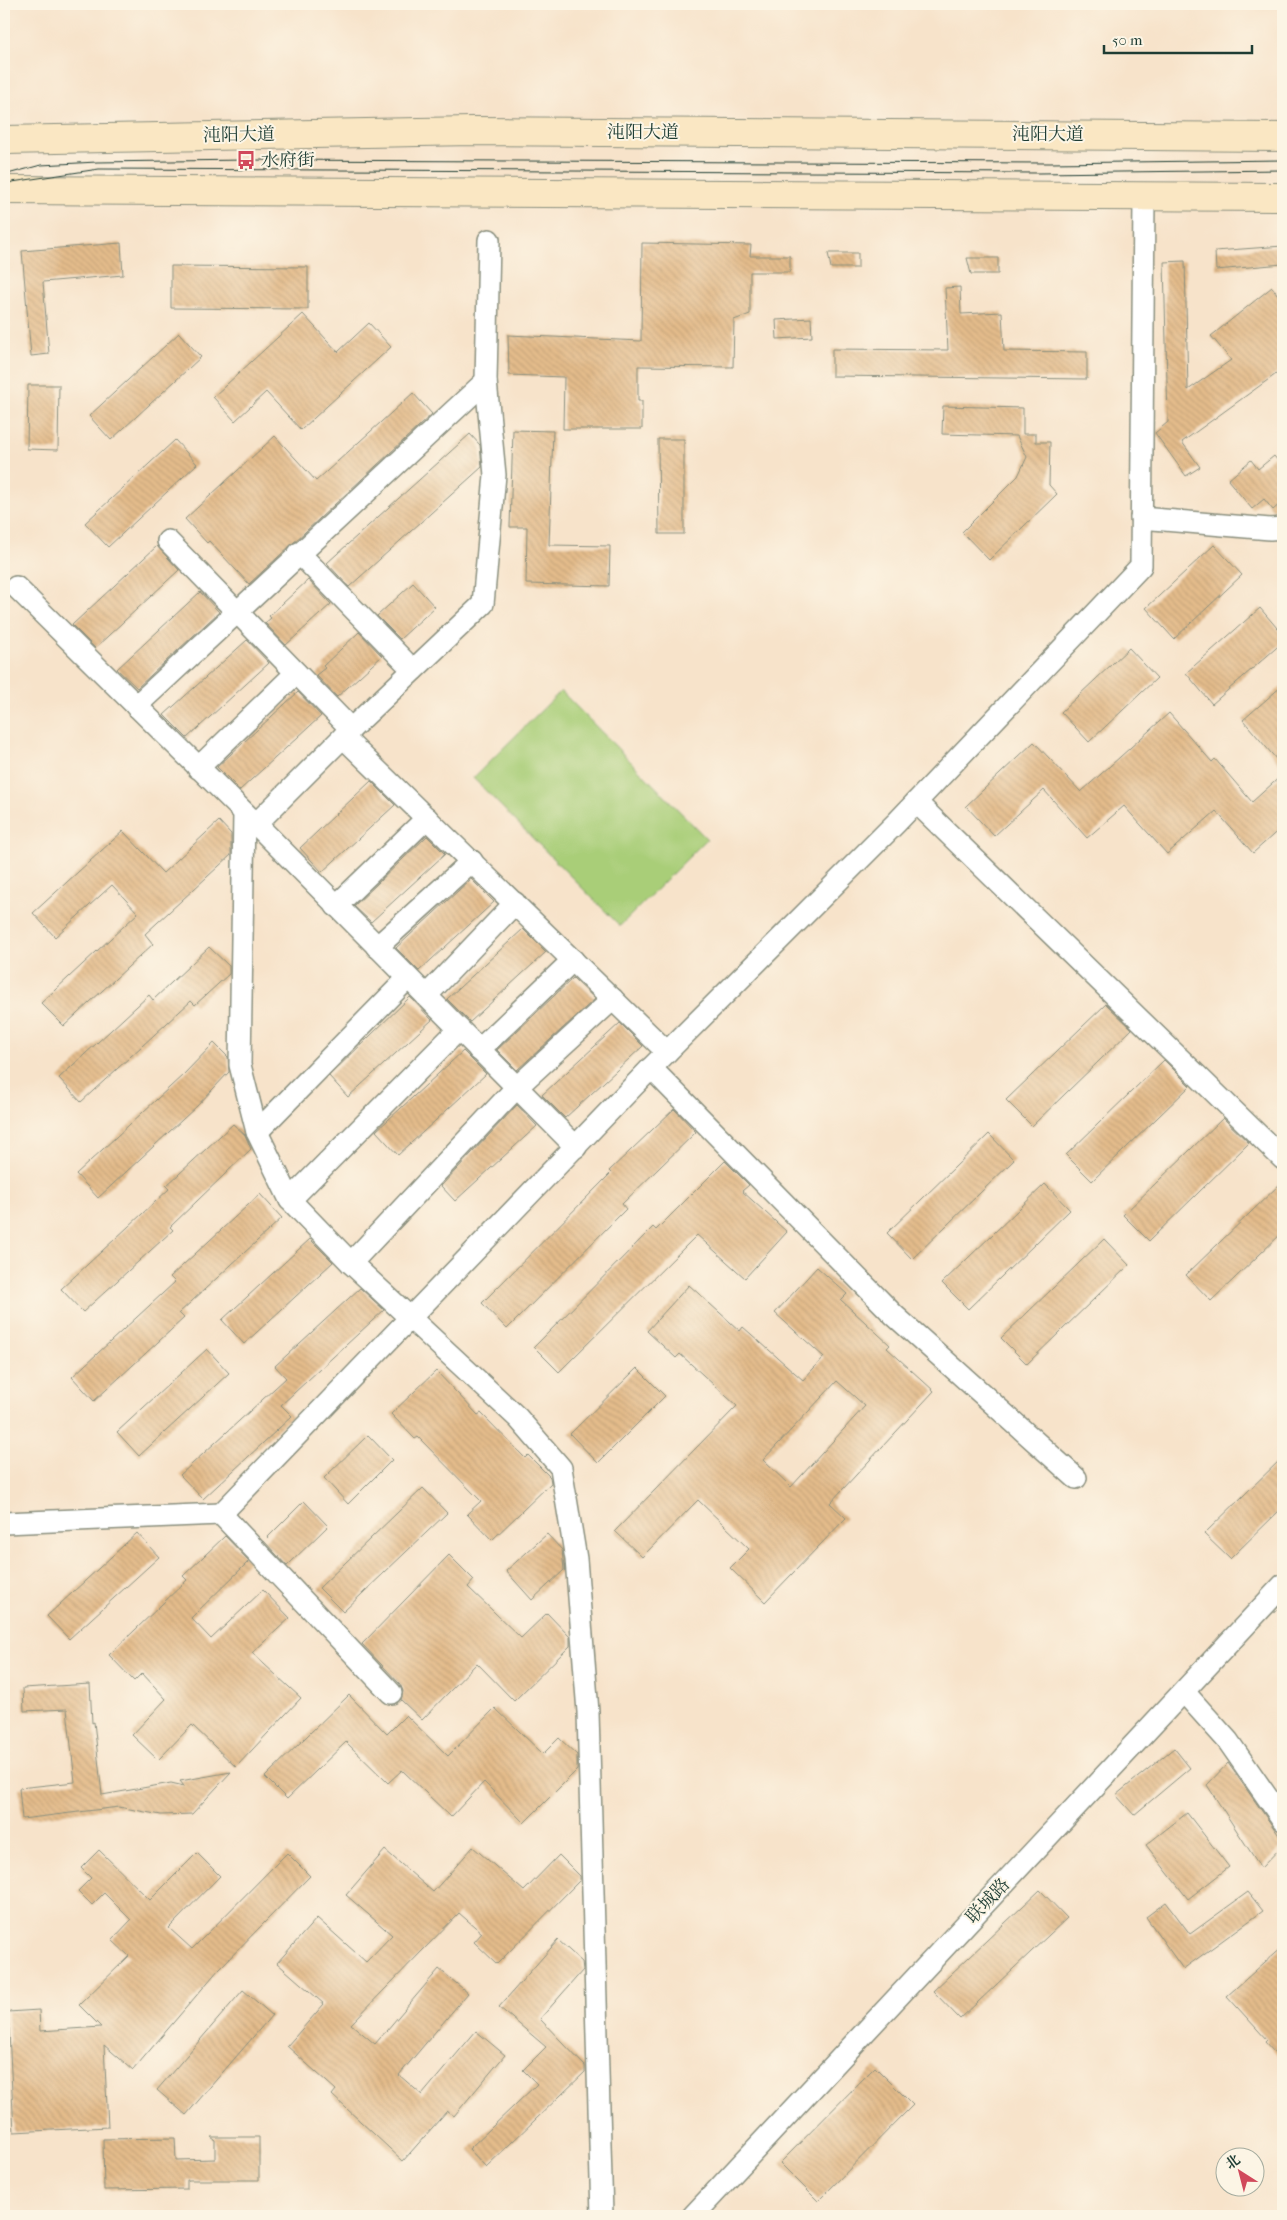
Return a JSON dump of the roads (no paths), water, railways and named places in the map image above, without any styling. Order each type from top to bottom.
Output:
[{"type":"main road","name":"沌阳大道","points":[[4,140],[472,131],[1283,137]]},
{"type":"main road","points":[[4,190],[1283,197]]},
{"type":"street","points":[[4,1523],[221,1514],[651,1068],[916,802],[1141,566],[1144,197]]},
{"type":"street","points":[[489,240],[486,381],[495,475],[483,604],[347,733],[250,819],[240,1066],[257,1132],[290,1200],[351,1263],[518,1418],[561,1468],[576,1559],[588,1712],[602,2216]]},
{"type":"street","points":[[136,706],[236,611],[486,381]]},
{"type":"street","points":[[1141,518],[1270,529],[1283,528]]},
{"type":"street","points":[[168,541],[296,673],[347,733],[427,818],[668,1052]]},
{"type":"street","points":[[299,553],[413,670]]},
{"type":"street","points":[[16,587],[576,1147]]},
{"type":"street","points":[[198,768],[296,673]]},
{"type":"street","points":[[916,802],[1283,1159]]},
{"type":"street","points":[[336,906],[427,818]]},
{"type":"street","points":[[377,947],[472,861]]},
{"type":"street","points":[[426,996],[514,903]]},
{"type":"street","points":[[479,1050],[573,960]]},
{"type":"street","points":[[257,1132],[408,978]]},
{"type":"street","points":[[351,1263],[517,1087],[613,998]]},
{"type":"street","points":[[290,1200],[459,1029]]},
{"type":"street","points":[[651,1068],[894,1315],[1076,1478]]},
{"type":"street","points":[[221,1514],[391,1693]]},
{"type":"street","name":"联城路","points":[[693,2216],[1283,1585]]},
{"type":"street","points":[[1184,1692],[1228,1741],[1283,1820]]},
{"type":"tram line","points":[[4,175],[41,165],[97,162],[246,160],[1050,163],[1283,160]]},
{"type":"tram line","points":[[4,186],[12,182],[99,169],[1039,173],[1283,170]]},
{"type":"place","name":"水府街","points":[[246,160]]}]
